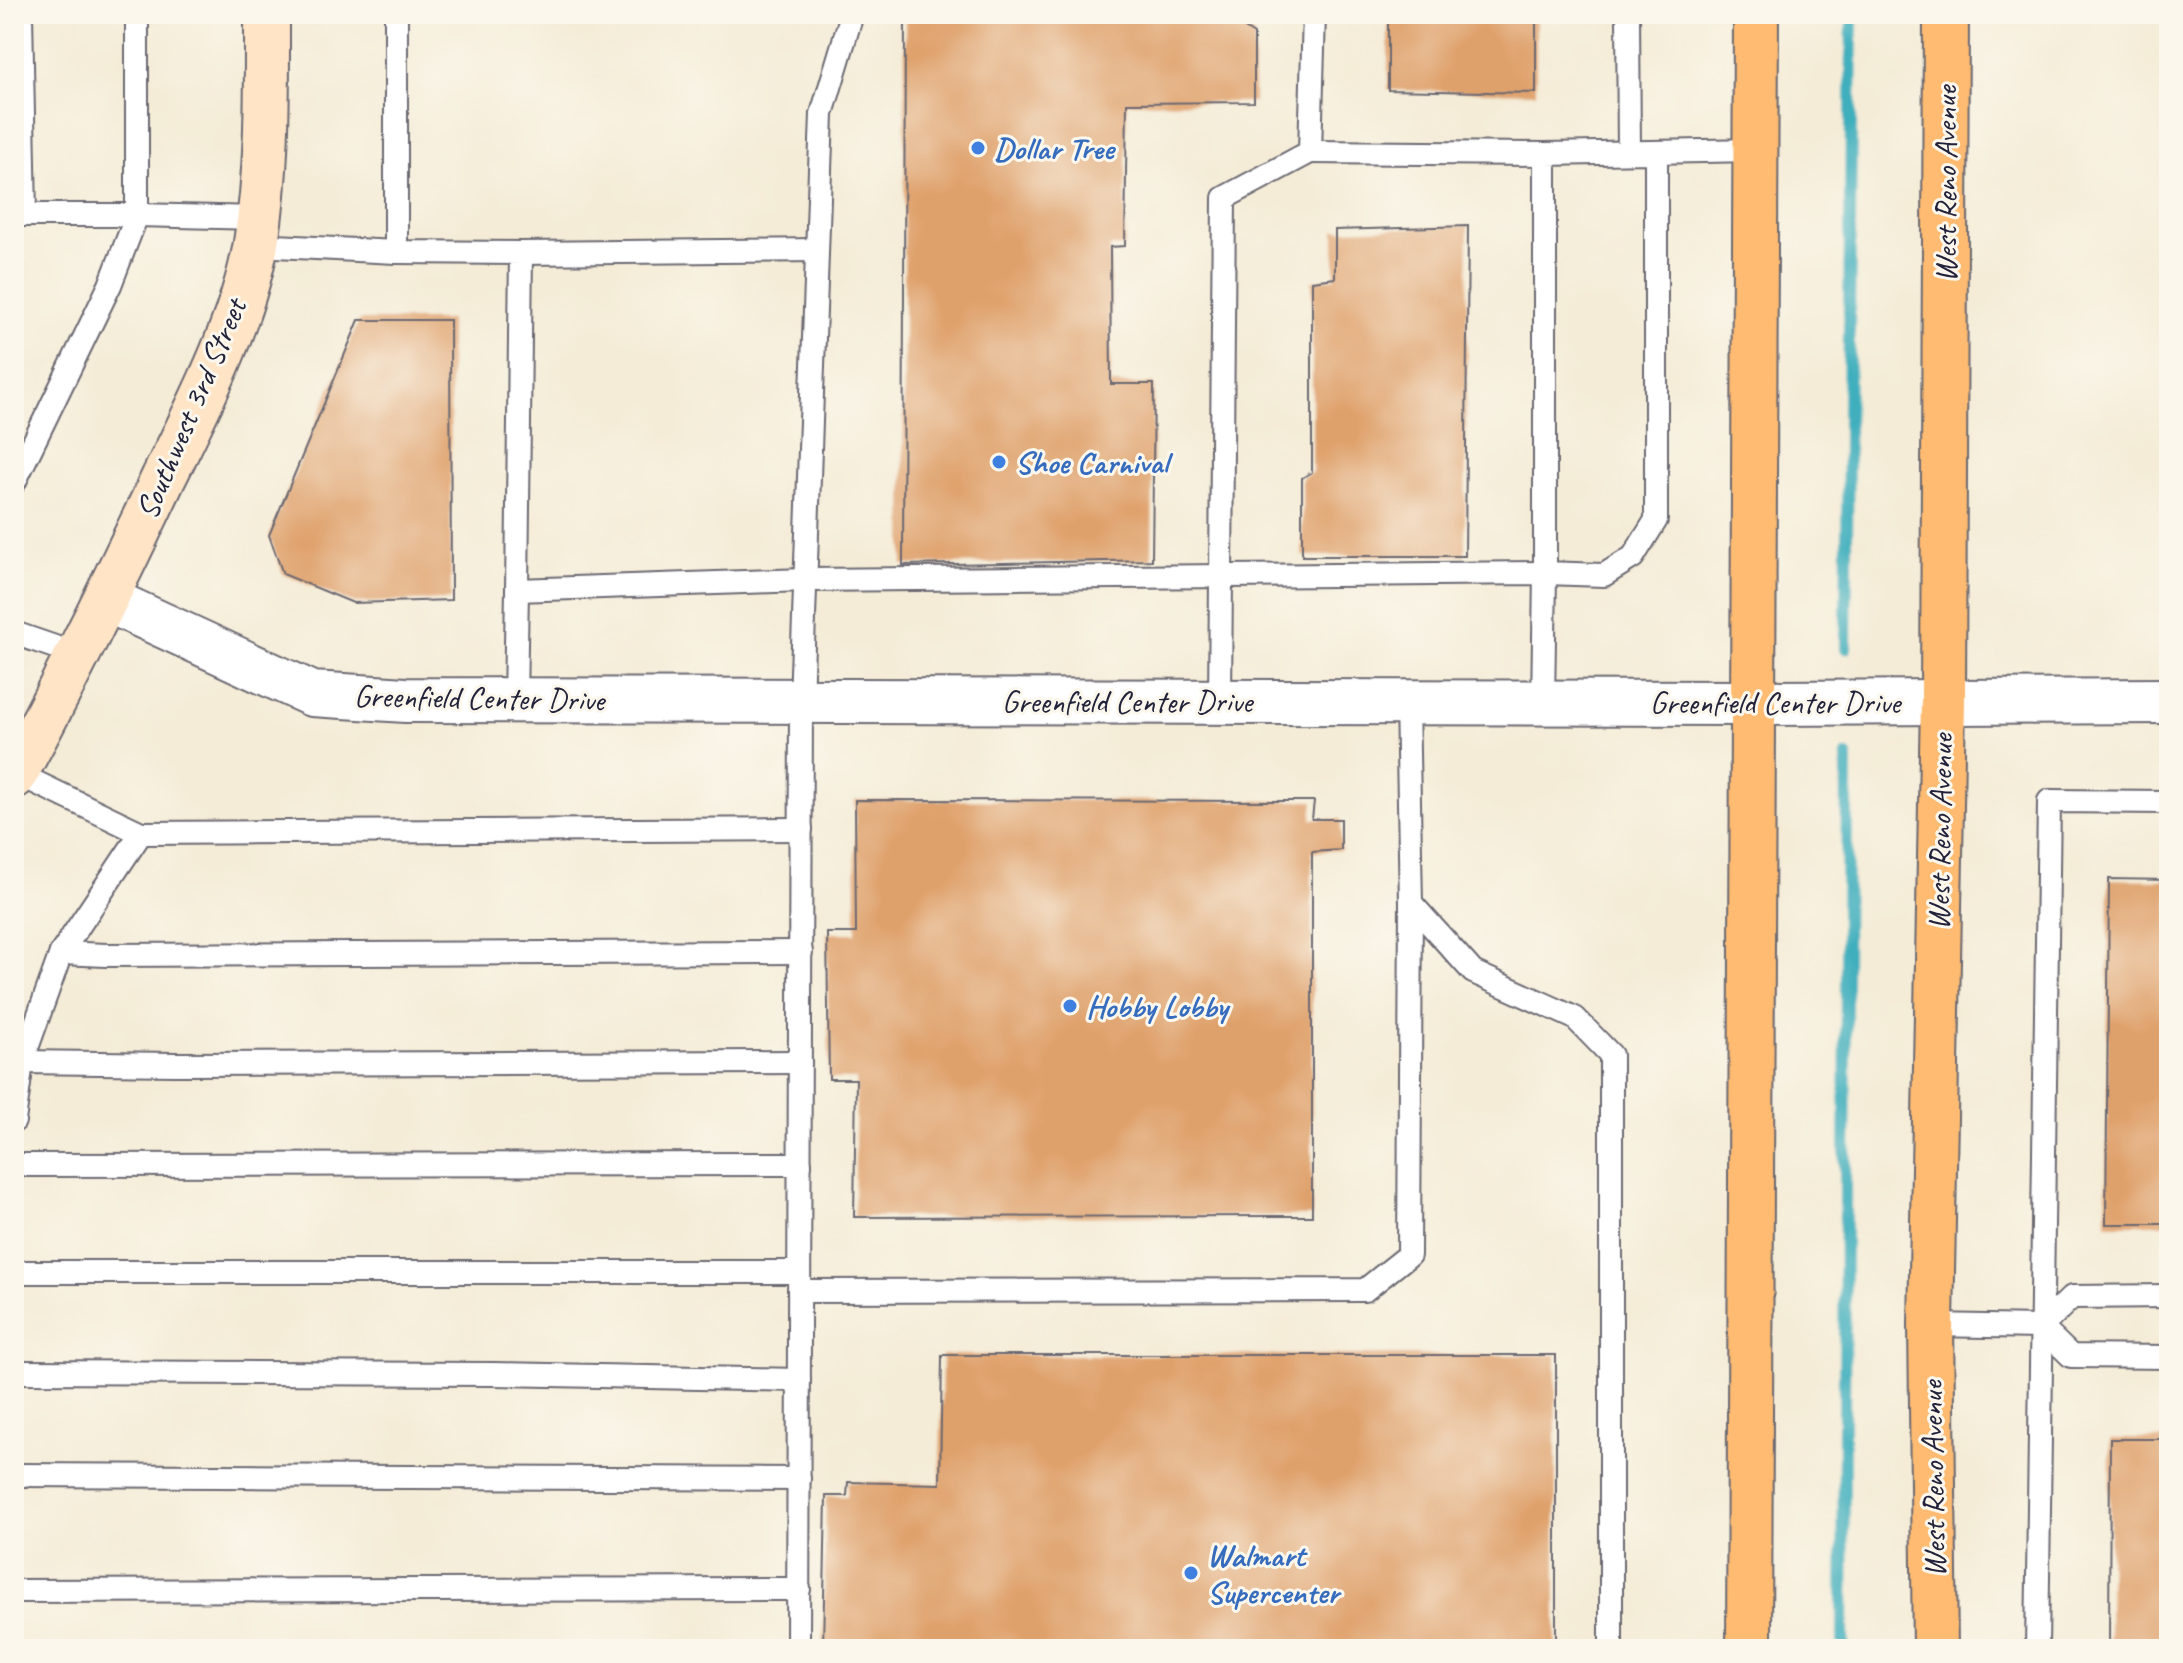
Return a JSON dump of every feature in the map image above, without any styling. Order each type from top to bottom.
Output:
[{"type":"main road","name":"Southwest 3rd Street","points":[[15,775],[106,599],[197,410],[233,325],[257,232],[264,160],[267,14]]},
{"type":"main road","points":[[1749,1649],[1756,14]]},
{"type":"main road","name":"West Reno Avenue","points":[[1935,1649],[1931,1325],[1943,701],[1946,14]]},
{"type":"street","name":"Greenfield Center Drive","points":[[106,599],[312,694],[406,700],[2169,701]]},
{"type":"lane","points":[[21,14],[20,215],[137,215],[396,252],[817,250]]},
{"type":"lane","points":[[14,483],[110,285],[137,215],[137,14]]},
{"type":"lane","points":[[396,14],[396,252]]},
{"type":"lane","points":[[798,1649],[801,701],[822,114],[852,14]]},
{"type":"lane","points":[[1310,152],[1314,14]]},
{"type":"lane","points":[[1628,14],[1629,152]]},
{"type":"lane","points":[[1220,702],[1224,198],[1310,152],[1545,154],[1756,150]]},
{"type":"lane","points":[[517,590],[805,580],[1604,575],[1633,557],[1656,520],[1656,152]]},
{"type":"lane","points":[[1543,703],[1545,154]]},
{"type":"lane","points":[[515,700],[521,253]]},
{"type":"lane","points":[[14,633],[78,655]]},
{"type":"lane","points":[[14,1272],[1365,1290],[1409,1255],[1411,903],[1407,702]]},
{"type":"lane","points":[[15,775],[141,833],[801,829]]},
{"type":"lane","points":[[2037,1649],[2049,801],[2169,802]]},
{"type":"lane","points":[[14,1121],[22,1062],[61,953],[141,833]]},
{"type":"lane","points":[[1411,903],[1473,972],[1575,1018],[1611,1055],[1611,1649]]},
{"type":"lane","points":[[61,953],[801,952]]},
{"type":"lane","points":[[22,1062],[800,1062]]},
{"type":"lane","points":[[14,1165],[800,1164]]},
{"type":"lane","points":[[2041,1327],[2072,1297],[2169,1296]]},
{"type":"lane","points":[[1931,1325],[2041,1327],[2071,1356],[2169,1357]]},
{"type":"lane","points":[[14,1372],[493,1374],[799,1380]]},
{"type":"lane","points":[[14,1475],[799,1479]]},
{"type":"lane","points":[[14,1591],[799,1589]]},
{"type":"building","points":[[905,14],[1223,14],[1254,34],[1254,102],[1127,103],[1125,246],[1110,247],[1111,384],[1154,384],[1152,560],[903,565]]},
{"type":"building","points":[[1388,14],[1536,14],[1536,93],[1388,90]]},
{"type":"building","points":[[1468,226],[1465,556],[1302,556],[1302,478],[1312,472],[1312,281],[1335,278],[1335,230]]},
{"type":"building","points":[[359,320],[450,320],[451,600],[353,603],[283,574],[269,535]]},
{"type":"building","name":"Hobby Lobby","points":[[855,800],[1314,801],[1312,819],[1341,819],[1341,850],[1312,852],[1312,1216],[854,1217],[856,1079],[829,1079],[827,933],[856,933]]},
{"type":"building","points":[[2109,879],[2169,880],[2169,1224],[2106,1224]]},
{"type":"building","name":"Walmart Supercenter","points":[[942,1355],[1556,1355],[1556,1649],[823,1649],[826,1496],[847,1496],[848,1482],[940,1484]]},
{"type":"building","points":[[2110,1439],[2169,1439],[2169,1649],[2109,1649]]},
{"type":"waterway","points":[[1846,648],[1852,14]]},
{"type":"waterway","points":[[1843,1649],[1847,756]]},
{"type":"place","name":"Dollar Tree","points":[[978,148]]},
{"type":"place","name":"Shoe Carnival","points":[[999,462]]},
{"type":"place","name":"Hobby Lobby","points":[[1070,1006]]},
{"type":"place","name":"Walmart Supercenter","points":[[1191,1573]]}]
